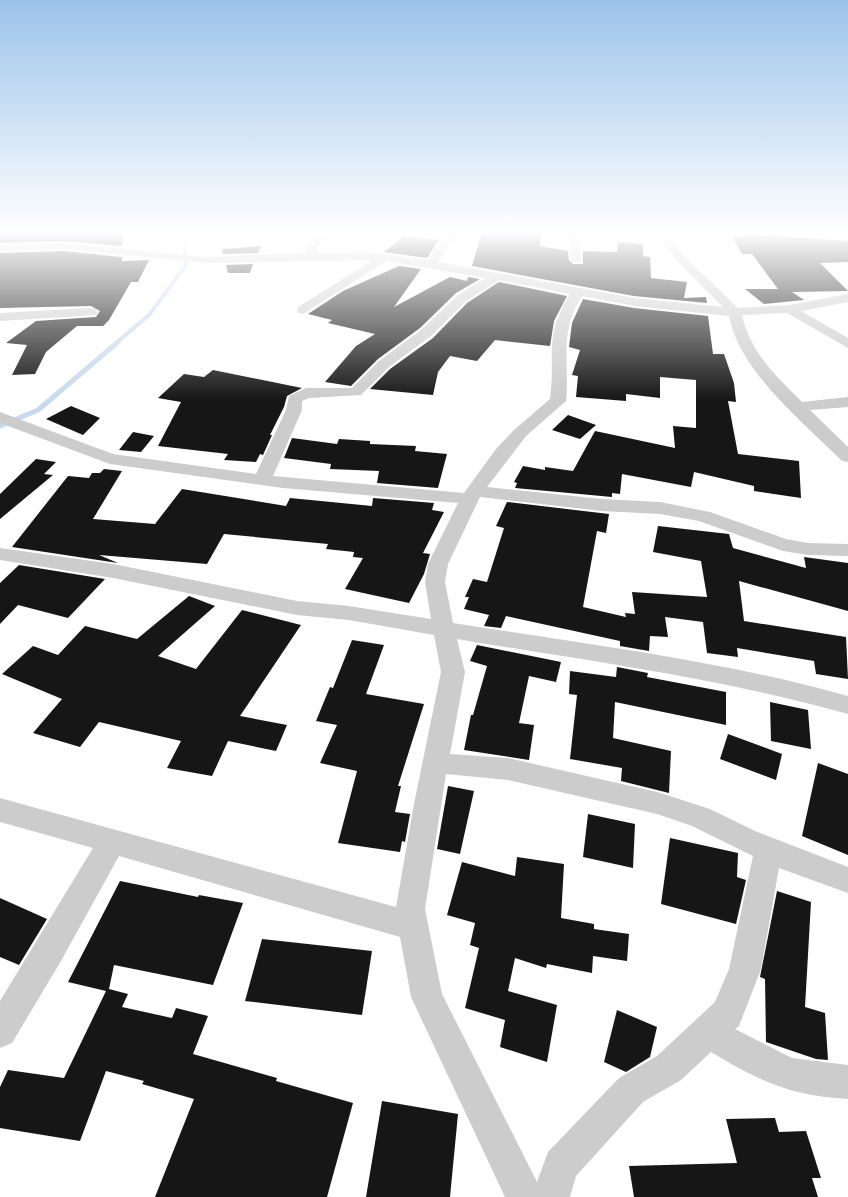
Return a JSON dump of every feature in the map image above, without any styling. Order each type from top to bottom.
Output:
[{"type":"street","points":[[303,310],[337,288]]},
{"type":"street","points":[[262,480],[294,410],[294,399],[306,393],[356,392],[384,364],[426,333],[462,298],[478,288]]},
{"type":"street","points":[[548,288],[669,307],[735,312],[789,309],[848,298]]},
{"type":"street","points":[[710,288],[735,312],[738,327],[749,351],[763,372],[798,407],[841,442],[848,458]]},
{"type":"street","points":[[525,1197],[427,998],[410,909],[453,672],[435,582],[438,564],[472,495],[511,441],[558,401],[560,388],[558,340],[564,315],[577,294]]},
{"type":"street","points":[[789,309],[848,344]]},
{"type":"street","points":[[0,316],[91,312]]},
{"type":"street","points":[[798,407],[848,402]]},
{"type":"street","points":[[0,417],[110,459],[262,480],[660,508],[703,516],[783,544],[808,549],[848,550]]},
{"type":"street","points":[[0,554],[113,571],[297,608],[349,613],[445,628],[733,677],[784,687],[848,705]]},
{"type":"street","points":[[435,763],[508,769],[657,803],[700,817],[768,850],[848,880]]},
{"type":"street","points":[[0,810],[413,926]]},
{"type":"street","points":[[0,1031],[50,950],[112,841]]},
{"type":"street","points":[[550,1197],[561,1165],[624,1097],[631,1090],[669,1068],[727,1014],[745,969],[768,850]]},
{"type":"street","points":[[709,1032],[742,1051],[791,1074],[827,1081],[848,1082]]},
{"type":"building","points":[[0,288],[128,288],[103,326],[77,326],[46,352],[35,374],[12,375],[27,345],[6,343],[36,321],[96,317],[100,311],[91,306],[0,308]]},
{"type":"building","points":[[350,288],[408,288],[394,307],[430,288],[465,288],[456,293],[420,328],[378,359],[351,386],[325,382],[356,346],[375,334],[328,323],[332,320],[308,314]]},
{"type":"building","points":[[490,288],[527,288],[567,296],[554,321],[550,346],[495,340],[477,361],[450,356],[438,372],[433,395],[370,389],[390,369],[433,338],[467,303]]},
{"type":"building","points":[[590,288],[686,288],[684,298],[706,297],[707,303],[634,296]]},
{"type":"building","points":[[845,288],[848,291],[792,292],[804,300],[764,304],[745,289]]},
{"type":"building","points":[[583,299],[634,308],[708,316],[713,354],[724,354],[734,383],[736,402],[728,401],[738,454],[799,461],[801,498],[754,491],[754,486],[694,472],[691,487],[622,474],[620,494],[612,493],[612,497],[515,488],[517,483],[514,482],[523,466],[573,471],[595,431],[675,448],[673,426],[696,428],[696,380],[660,377],[660,398],[626,394],[626,401],[576,397],[578,376],[572,375],[580,350],[569,347],[572,323]]},
{"type":"building","points":[[213,370],[302,388],[287,396],[263,455],[260,454],[256,462],[224,460],[228,454],[158,446],[181,402],[158,398],[184,374],[204,377]]},
{"type":"building","points":[[71,406],[100,418],[83,435],[46,419]]},
{"type":"building","points":[[568,415],[596,425],[580,439],[552,430]]},
{"type":"building","points":[[133,432],[154,436],[141,452],[119,450]]},
{"type":"building","points":[[292,438],[337,444],[339,439],[370,441],[370,444],[416,446],[415,451],[447,454],[438,488],[377,483],[379,471],[330,469],[331,464],[284,458]]},
{"type":"building","points":[[36,459],[56,462],[44,474],[53,475],[0,519],[0,494]]},
{"type":"building","points":[[104,469],[122,471],[93,519],[155,524],[182,489],[286,506],[290,498],[372,506],[373,498],[434,503],[432,510],[444,512],[423,553],[430,554],[424,574],[409,603],[345,589],[363,558],[353,557],[354,552],[326,549],[328,544],[224,534],[207,564],[99,555],[118,563],[12,547],[68,476],[89,478],[92,473],[100,473]]},
{"type":"building","points":[[507,502],[609,514],[606,533],[597,531],[583,607],[626,617],[625,613],[635,614],[632,592],[707,597],[701,561],[653,552],[658,526],[729,534],[733,548],[806,568],[804,557],[848,563],[848,611],[739,581],[744,621],[846,637],[848,679],[816,674],[814,661],[737,648],[738,657],[707,653],[703,622],[665,617],[668,637],[650,636],[649,651],[620,646],[620,641],[506,616],[501,628],[484,626],[489,615],[464,609],[469,597],[465,597],[473,579],[487,582],[504,528],[496,526]]},
{"type":"building","points":[[19,565],[105,579],[68,618],[18,605],[0,624],[0,583]]},
{"type":"building","points":[[189,596],[215,606],[158,656],[196,669],[242,610],[301,625],[240,716],[287,725],[276,751],[228,741],[212,776],[167,768],[181,741],[99,722],[80,747],[33,733],[62,699],[2,674],[33,646],[58,655],[85,626],[137,639]]},
{"type":"building","points":[[352,640],[384,645],[366,694],[424,704],[398,786],[401,786],[395,812],[410,814],[405,842],[402,841],[400,852],[338,843],[357,771],[320,763],[337,725],[316,721],[330,687],[333,688]]},
{"type":"building","points":[[477,645],[561,662],[556,682],[529,676],[519,723],[534,725],[529,760],[464,750],[471,715],[473,715],[487,666],[470,661]]},
{"type":"building","points":[[617,667],[648,673],[647,677],[726,692],[726,725],[615,702],[613,738],[671,751],[669,793],[621,781],[622,768],[570,759],[577,695],[569,694],[570,671],[616,677]]},
{"type":"building","points":[[770,702],[808,710],[811,749],[771,741]]},
{"type":"building","points":[[728,734],[782,754],[776,780],[720,759]]},
{"type":"building","points":[[818,763],[848,774],[848,855],[802,836]]},
{"type":"building","points":[[448,786],[474,791],[460,854],[437,849]]},
{"type":"building","points":[[588,814],[635,824],[633,868],[583,857]]},
{"type":"building","points":[[670,838],[738,853],[737,877],[746,880],[736,924],[661,904]]},
{"type":"building","points":[[517,857],[564,864],[561,918],[594,924],[594,929],[629,934],[627,961],[593,956],[592,973],[547,964],[546,968],[515,958],[508,991],[557,1005],[547,1062],[500,1047],[505,1020],[465,1008],[479,948],[470,945],[475,923],[447,915],[462,862],[515,876]]},
{"type":"building","points":[[120,881],[198,897],[199,895],[243,903],[213,985],[114,965],[109,989],[128,994],[122,1007],[172,1018],[176,1008],[208,1016],[193,1054],[353,1103],[327,1197],[155,1197],[194,1099],[142,1084],[144,1081],[106,1071],[80,1141],[0,1128],[0,1087],[8,1070],[64,1078],[106,991],[68,982]]},
{"type":"building","points":[[777,891],[811,902],[805,1007],[825,1013],[828,1060],[816,1059],[766,1042],[765,979],[760,977]]},
{"type":"building","points":[[0,898],[47,919],[19,965],[0,957]]},
{"type":"building","points":[[262,939],[372,951],[362,1015],[245,1001]]},
{"type":"building","points":[[617,1010],[657,1027],[650,1057],[626,1072],[604,1062]]},
{"type":"building","points":[[382,1101],[458,1114],[450,1197],[366,1197]]},
{"type":"building","points":[[775,1118],[779,1132],[806,1131],[821,1178],[812,1178],[818,1197],[634,1197],[629,1166],[737,1163],[726,1119]]},
{"type":"waterway","points":[[116,343],[149,315],[169,288]]},
{"type":"waterway","points":[[0,426],[38,410],[118,342]]}]
